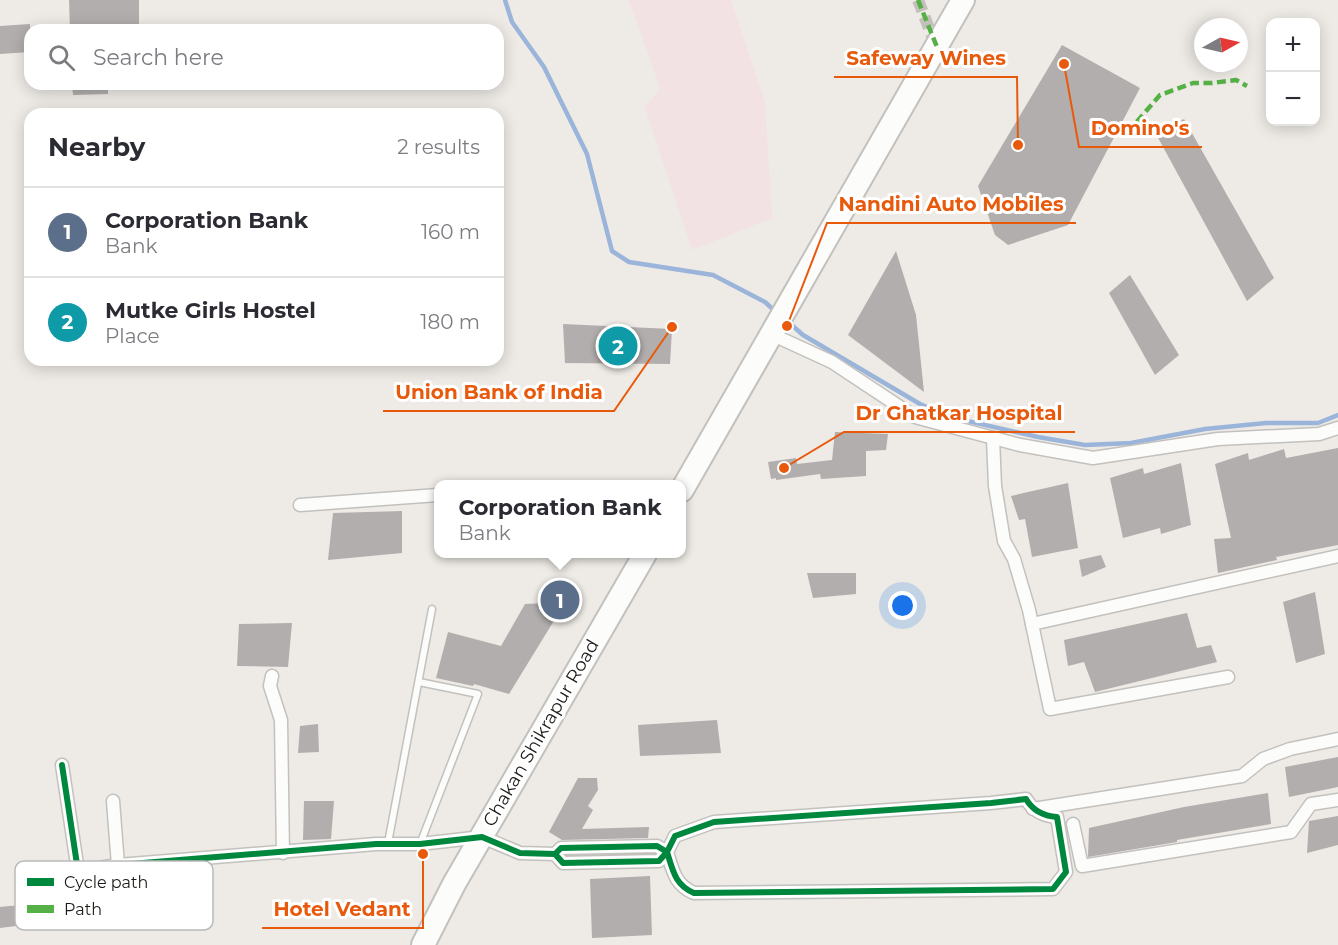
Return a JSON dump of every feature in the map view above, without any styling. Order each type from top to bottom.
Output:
[{"type":"highway","points":[[686,481],[963,0]]},
{"type":"highway","name":"Chakan Shikrapur Road","points":[[423,945],[482,837],[643,558]]},
{"type":"street","points":[[773,330],[832,362],[915,417],[1020,445],[1093,458],[1218,439],[1319,434],[1338,428]]},
{"type":"street","points":[[993,438],[995,486],[1004,540],[1014,559],[1032,624],[1050,709],[1228,677]]},
{"type":"street","points":[[300,505],[434,495]]},
{"type":"street","points":[[1032,624],[1338,555]]},
{"type":"street","points":[[272,676],[270,686],[281,720],[283,853]]},
{"type":"street","points":[[1031,809],[1242,776],[1263,759],[1290,749],[1338,739]]},
{"type":"street","points":[[62,765],[76,861]]},
{"type":"street","points":[[173,861],[387,844],[420,844],[482,837],[520,853],[555,854],[561,848],[657,846],[667,852],[676,877],[684,889],[694,893],[1053,890],[1066,872],[1057,817],[1031,809],[1026,799],[714,822],[675,836],[667,852]]},
{"type":"street","points":[[1073,824],[1082,866],[1291,832],[1311,804],[1338,800]]},
{"type":"street","points":[[113,801],[118,861]]},
{"type":"lane","points":[[387,844],[432,609]]},
{"type":"lane","points":[[418,682],[478,694],[420,844]]},
{"type":"shaded area","points":[[629,0],[731,0],[765,102],[772,218],[692,250],[645,108],[660,88]]},
{"type":"building","points":[[69,0],[139,0],[139,24],[70,24]]},
{"type":"building","points":[[24,24],[24,52],[0,54],[0,26]]},
{"type":"building","points":[[1062,45],[1140,88],[1068,225],[1008,245],[995,235],[978,186]]},
{"type":"building","points":[[73,90],[108,90],[108,94],[73,95]]},
{"type":"building","points":[[1184,119],[1274,278],[1247,301],[1156,134]]},
{"type":"building","points":[[896,251],[916,315],[924,392],[848,335]]},
{"type":"building","points":[[1130,275],[1179,355],[1155,375],[1109,293]]},
{"type":"building","points":[[563,324],[672,329],[670,364],[565,363]]},
{"type":"building","points":[[835,432],[888,434],[886,450],[866,451],[866,476],[821,479],[820,474],[771,479],[768,462],[796,458],[797,464],[832,460]]},
{"type":"building","points":[[1338,448],[1338,545],[1276,557],[1277,560],[1218,573],[1214,539],[1231,538],[1215,464],[1248,453],[1249,460],[1284,449],[1286,458]]},
{"type":"building","points":[[1181,463],[1191,525],[1161,534],[1160,528],[1123,538],[1110,478],[1143,468],[1144,474]]},
{"type":"building","points":[[1068,483],[1078,548],[1032,557],[1025,519],[1019,520],[1011,496]]},
{"type":"building","points":[[402,511],[402,553],[328,560],[333,513]]},
{"type":"building","points":[[1101,555],[1106,567],[1082,577],[1079,560]]},
{"type":"building","points":[[807,573],[856,573],[856,594],[813,598]]},
{"type":"building","points":[[1315,592],[1325,654],[1296,663],[1283,602]]},
{"type":"building","points":[[547,603],[563,606],[509,694],[474,684],[473,686],[436,678],[448,632],[501,646],[525,604]]},
{"type":"building","points":[[1187,613],[1197,648],[1211,645],[1217,662],[1095,692],[1084,662],[1068,666],[1064,640]]},
{"type":"building","points":[[292,623],[288,667],[237,666],[239,624]]},
{"type":"building","points":[[717,720],[721,753],[640,756],[638,725]]},
{"type":"building","points":[[318,724],[319,752],[298,753],[300,726]]},
{"type":"building","points":[[1338,757],[1338,787],[1289,797],[1285,767]]},
{"type":"building","points":[[578,778],[597,778],[598,790],[588,806],[593,810],[582,829],[649,827],[648,838],[562,840],[549,832]]},
{"type":"building","points":[[1268,793],[1271,824],[1088,857],[1089,828],[1184,807]]},
{"type":"building","points":[[304,801],[334,801],[331,839],[303,840]]},
{"type":"building","points":[[1338,816],[1338,845],[1307,853],[1309,821]]},
{"type":"building","points":[[650,876],[652,935],[592,938],[590,879]]},
{"type":"building","points":[[15,906],[15,926],[0,928],[0,907]]},
{"type":"waterway","points":[[505,0],[512,22],[544,67],[587,154],[612,251],[629,262],[713,275],[765,302],[777,313]]},
{"type":"waterway","points":[[786,320],[803,335],[920,404],[950,417],[1038,437],[1085,445],[1131,443],[1205,429],[1266,423],[1318,423],[1338,415]]},
{"type":"tunnel","points":[[918,0],[936,46]]},
{"type":"marked path","points":[[918,0],[937,47]]},
{"type":"marked path","points":[[1128,132],[1160,95],[1193,83],[1236,80],[1247,86]]},
{"type":"cycle path","points":[[62,765],[76,861]]},
{"type":"cycle path","points":[[1026,799],[1039,812],[1057,817],[1066,872],[1053,889],[694,893],[679,882],[667,852],[675,836],[714,822],[1026,799]]},
{"type":"cycle path","points":[[167,861],[376,844],[420,844],[482,837],[520,853],[555,854]]},
{"type":"cycle path","points":[[555,854],[561,848],[657,846],[667,852]]},
{"type":"cycle path","points":[[555,854],[563,863],[659,861],[667,852]]},
{"type":"place","name":"Domino's","points":[[1064,64]]},
{"type":"place","name":"Safeway Wines","points":[[1018,145]]},
{"type":"place","name":"Nandini Auto Mobiles","points":[[787,326]]},
{"type":"place","name":"Union Bank of India","points":[[672,327]]},
{"type":"place","name":"Mutke Girls Hostel","points":[[618,346]]},
{"type":"place","name":"Dr Ghatkar Hospital","points":[[784,468]]},
{"type":"place","name":"Corporation Bank","points":[[560,600]]},
{"type":"place","name":"Hotel Vedant","points":[[423,854]]}]
